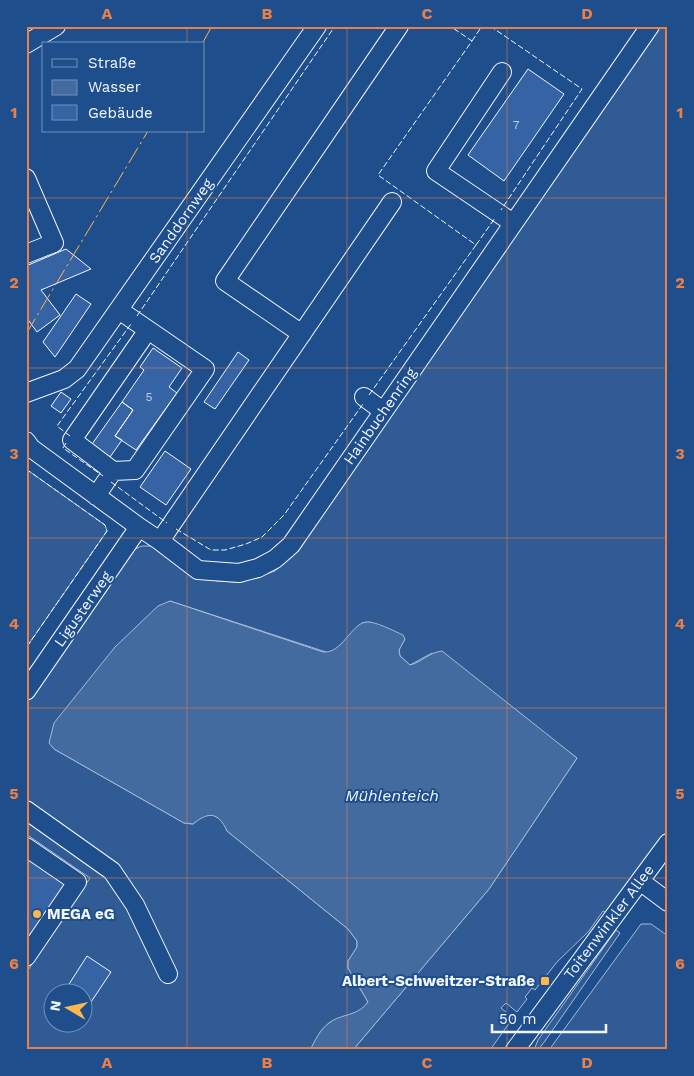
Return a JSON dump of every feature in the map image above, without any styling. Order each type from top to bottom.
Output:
[{"type":"street","points":[[30,36],[56,26]]},
{"type":"street","name":"Sanddornweg","points":[[26,393],[64,379],[77,369],[317,26]]},
{"type":"street","points":[[302,334],[225,281],[400,26]]},
{"type":"street","name":"Hainbuchenring","points":[[26,441],[32,448],[96,496],[198,570],[239,573],[258,568],[274,560],[291,544],[650,26]]},
{"type":"street","points":[[502,72],[436,171],[513,223]]},
{"type":"street","points":[[26,178],[54,243],[26,254]]},
{"type":"street","points":[[160,541],[392,202]]},
{"type":"street","points":[[119,310],[205,369],[135,470],[113,470],[72,440],[148,330]]},
{"type":"street","points":[[364,398],[383,411]]},
{"type":"street","points":[[96,496],[113,470]]},
{"type":"street","name":"Ligusterweg","points":[[26,690],[139,527]]},
{"type":"street","points":[[26,810],[112,871],[135,905],[168,974]]},
{"type":"street","name":"Toitenwinkler Allee","points":[[515,1050],[668,843]]},
{"type":"street","points":[[26,847],[77,882],[26,957]]},
{"type":"street","points":[[640,882],[668,902]]},
{"type":"shaded area","points":[[660,26],[668,26],[668,834],[609,915],[603,911],[589,931],[557,962],[535,990],[532,988],[525,997],[527,999],[517,1012],[506,1003],[501,1008],[513,1018],[490,1050],[353,1050],[489,889],[577,758],[432,653],[410,665],[400,656],[399,650],[405,639],[369,622],[362,623],[335,650],[329,653],[170,601],[50,743],[54,749],[184,823],[193,824],[204,815],[213,815],[223,821],[227,831],[348,929],[357,941],[357,947],[348,961],[348,968],[368,1002],[362,1010],[330,1022],[321,1031],[310,1050],[26,1050],[26,973],[90,878],[26,834],[26,704],[135,549],[142,546],[151,546],[196,574],[217,581],[236,582],[275,571],[294,555]]},
{"type":"shaded area","points":[[26,469],[105,525],[107,531],[26,648]]},
{"type":"shaded area","points":[[641,924],[651,924],[668,936],[668,1050],[637,1050],[636,1048],[635,1050],[549,1050]]},
{"type":"shaded area","points":[[616,930],[620,933],[545,1041],[538,1050],[534,1050],[538,1040]]},
{"type":"water","name":"Mühlenteich","points":[[170,601],[323,652],[336,648],[361,624],[366,622],[374,623],[403,635],[405,639],[399,650],[400,656],[410,665],[442,651],[577,758],[489,889],[353,1050],[310,1050],[323,1028],[334,1020],[354,1013],[368,1002],[348,968],[348,961],[357,947],[357,941],[348,929],[227,831],[224,824],[216,817],[203,817],[193,824],[184,823],[54,749],[49,743],[54,723],[115,647],[158,606]]},
{"type":"building","points":[[528,69],[564,94],[504,181],[468,155]]},
{"type":"building","points":[[66,249],[91,269],[41,290],[60,315],[37,332],[26,317],[26,266]]},
{"type":"building","points":[[76,294],[91,304],[55,357],[43,342]]},
{"type":"building","points":[[153,348],[182,368],[169,387],[177,393],[136,450],[115,436],[133,410],[122,402],[144,370],[140,367]]},
{"type":"building","points":[[238,352],[249,360],[215,409],[204,402]]},
{"type":"building","points":[[61,392],[71,399],[61,413],[51,406]]},
{"type":"building","points":[[122,402],[133,410],[115,436],[122,440],[110,457],[92,444]]},
{"type":"building","points":[[165,451],[191,469],[166,505],[140,487]]},
{"type":"building","name":"MEGA eG","points":[[26,855],[69,883],[26,945]]},
{"type":"building","points":[[87,956],[111,972],[92,1000],[92,984],[69,984]]},
{"type":"fence","points":[[137,316],[335,26]]},
{"type":"fence","points":[[369,395],[476,245],[378,175],[472,41],[450,26]]},
{"type":"fence","points":[[472,41],[482,26]]},
{"type":"fence","points":[[490,26],[582,89],[501,210]]},
{"type":"fence","points":[[476,245],[495,218]]},
{"type":"fence","points":[[70,436],[57,426],[131,324]]},
{"type":"fence","points":[[176,529],[211,550],[225,550],[262,537],[284,515],[363,404]]},
{"type":"fence","points":[[66,443],[63,448],[103,476]]},
{"type":"fence","points":[[26,469],[105,525],[107,531],[26,648]]},
{"type":"fence","points":[[111,482],[167,523]]},
{"type":"power","points":[[203,42],[212,26]]},
{"type":"power","points":[[26,334],[147,132]]},
{"type":"place","name":"MEGA eG","points":[[37,914]]},
{"type":"place","name":"Albert-Schweitzer-Straße","points":[[545,981]]}]
